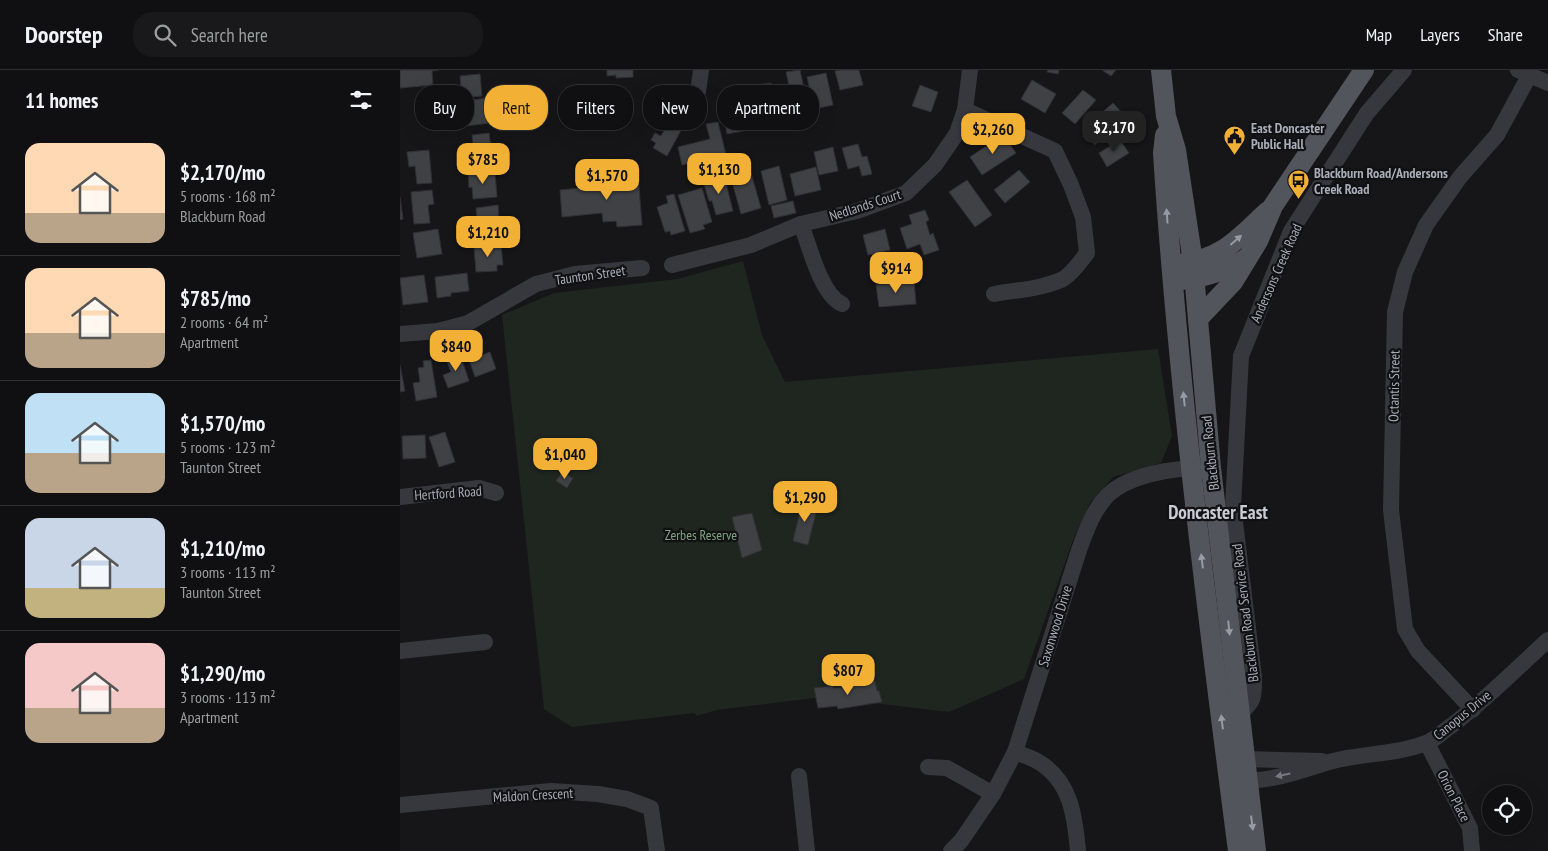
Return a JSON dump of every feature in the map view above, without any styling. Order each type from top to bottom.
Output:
[{"type":"main road","name":"Blackburn Road","points":[[1161,70],[1166,116],[1176,150],[1194,270],[1198,319],[1201,468],[1234,776],[1238,851]]},
{"type":"main road","points":[[1198,319],[1233,282],[1258,241],[1273,206],[1364,70]]},
{"type":"main road","name":"Blackburn Road","points":[[1166,116],[1163,153],[1172,281],[1239,714],[1244,759],[1234,776],[1256,851]]},
{"type":"main road","points":[[1172,281],[1194,270],[1206,259],[1224,249],[1273,206]]},
{"type":"main road","points":[[1194,270],[1220,271],[1247,258]]},
{"type":"street","points":[[699,85],[701,70]]},
{"type":"street","name":"Nedlands Court","points":[[801,224],[857,211],[906,193],[935,165],[957,133],[965,110],[970,70]]},
{"type":"street","name":"Andersons Creek Road","points":[[1240,356],[1292,231],[1367,113],[1404,70]]},
{"type":"street","points":[[1524,73],[1548,83]]},
{"type":"street","name":"Octantis Street","points":[[1473,710],[1418,651],[1405,629],[1391,510],[1395,312],[1405,272],[1426,224],[1460,177],[1497,135],[1524,73]]},
{"type":"street","points":[[965,110],[1055,151],[1083,217],[1087,253],[1075,269],[1064,278],[1046,284],[994,294]]},
{"type":"street","points":[[672,264],[751,245],[801,224],[822,282],[838,302],[842,304]]},
{"type":"street","name":"Taunton Street","points":[[400,334],[438,331],[468,323],[536,284],[575,274],[642,268]]},
{"type":"street","name":"Blackburn Road Service Road","points":[[1239,714],[1251,705],[1254,697],[1254,677],[1233,506],[1240,356]]},
{"type":"street","name":"Saxonwood Drive","points":[[951,851],[961,841],[993,794],[1015,752],[1079,550],[1096,510],[1108,495],[1125,484],[1146,475],[1201,468]]},
{"type":"street","name":"Hertford Road","points":[[400,497],[479,488],[496,493]]},
{"type":"street","name":"Canopus Drive","points":[[1234,776],[1263,779],[1313,768],[1329,762],[1396,752],[1427,743],[1473,710],[1548,640]]},
{"type":"street","points":[[400,651],[485,642]]},
{"type":"street","name":"Orion Place","points":[[1427,743],[1470,828],[1472,851]]},
{"type":"street","points":[[1015,752],[1039,762],[1057,778],[1069,798],[1075,819],[1078,851]]},
{"type":"street","name":"Canopus Drive","points":[[1244,759],[1315,760],[1329,762]]},
{"type":"street","points":[[928,767],[947,768],[993,794]]},
{"type":"street","points":[[799,776],[807,851]]},
{"type":"street","name":"Maldon Crescent","points":[[400,805],[551,791],[598,794],[627,799],[652,808],[657,851]]},
{"type":"green space","name":"Zerbes Reserve","points":[[743,261],[762,335],[785,382],[1158,349],[1172,436],[1161,463],[1113,477],[1090,503],[1073,540],[1024,679],[949,712],[822,697],[717,710],[696,716],[695,713],[572,727],[544,709],[502,315],[554,293],[677,279]]},
{"type":"building","points":[[400,70],[438,70],[432,71],[433,85],[415,85],[415,87],[400,88]]},
{"type":"building","points":[[607,70],[633,70],[633,77],[616,78],[616,75],[607,76]]},
{"type":"building","points":[[800,70],[803,85],[789,85],[786,72]]},
{"type":"building","points":[[859,70],[863,85],[840,90],[835,71]]},
{"type":"building","points":[[1048,70],[1059,70],[1058,74],[1047,72]]},
{"type":"building","points":[[1102,70],[1116,70],[1111,76]]},
{"type":"building","points":[[826,73],[833,105],[819,108],[819,85],[809,85],[807,77]]},
{"type":"building","points":[[480,74],[482,96],[474,97],[474,85],[461,85],[460,76]]},
{"type":"building","points":[[1032,80],[1056,94],[1045,113],[1021,99]]},
{"type":"building","points":[[920,85],[938,92],[931,112],[912,106]]},
{"type":"building","points":[[1083,90],[1096,100],[1075,124],[1062,113]]},
{"type":"building","points":[[484,98],[484,124],[474,125],[474,100]]},
{"type":"building","points":[[1113,103],[1126,117],[1095,145],[1082,130]]},
{"type":"building","points":[[717,122],[717,130],[720,130],[726,155],[682,165],[678,147],[710,139],[707,124]]},
{"type":"building","points":[[664,130],[681,130],[667,156],[653,148],[656,143],[651,140],[655,133],[661,136]]},
{"type":"building","points":[[726,130],[748,130],[727,134]]},
{"type":"building","points":[[489,133],[493,163],[473,165],[471,152],[474,152],[472,135]]},
{"type":"building","points":[[1003,135],[1016,153],[982,175],[970,157]]},
{"type":"building","points":[[1120,140],[1129,153],[1107,167],[1099,153]]},
{"type":"building","points":[[858,144],[862,157],[867,156],[872,174],[862,176],[859,166],[848,169],[842,148]]},
{"type":"building","points":[[833,147],[838,171],[819,175],[814,152]]},
{"type":"building","points":[[429,150],[432,183],[417,184],[415,166],[409,167],[407,152]]},
{"type":"building","points":[[779,166],[787,200],[769,205],[761,171]]},
{"type":"building","points":[[816,167],[821,190],[795,196],[790,174]]},
{"type":"building","points":[[1019,170],[1030,182],[1005,203],[994,190]]},
{"type":"building","points":[[495,172],[497,197],[473,199],[472,187],[469,188],[468,174]]},
{"type":"building","points":[[751,173],[761,208],[741,214],[731,178]]},
{"type":"building","points":[[638,174],[642,225],[617,227],[616,221],[603,222],[602,213],[562,217],[560,190],[600,186],[599,177]]},
{"type":"building","points":[[724,175],[733,211],[716,215],[712,201],[709,201],[703,181]]},
{"type":"building","points":[[967,180],[992,215],[975,227],[949,192]]},
{"type":"building","points":[[702,188],[712,222],[703,225],[705,229],[690,233],[678,195]]},
{"type":"building","points":[[432,190],[434,204],[428,205],[430,223],[414,224],[411,192]]},
{"type":"building","points":[[674,194],[685,231],[671,235],[670,231],[665,232],[657,207],[668,203],[666,196]]},
{"type":"building","points":[[400,197],[403,219],[400,220]]},
{"type":"building","points":[[793,201],[796,213],[774,218],[771,206]]},
{"type":"building","points":[[498,205],[500,237],[486,239],[484,221],[477,222],[476,208]]},
{"type":"building","points":[[925,210],[929,220],[926,222],[930,235],[933,233],[939,250],[924,255],[920,244],[907,249],[900,228],[912,224],[909,215]]},
{"type":"building","points":[[438,229],[442,254],[417,258],[413,233]]},
{"type":"building","points":[[885,229],[890,250],[868,255],[863,235]]},
{"type":"building","points":[[501,245],[503,265],[497,265],[497,271],[476,272],[474,247]]},
{"type":"building","points":[[467,273],[469,291],[451,293],[451,296],[437,298],[435,277]]},
{"type":"building","points":[[424,275],[428,302],[403,305],[400,278]]},
{"type":"building","points":[[914,281],[916,304],[879,307],[876,285]]},
{"type":"building","points":[[490,352],[496,369],[475,377],[469,360]]},
{"type":"building","points":[[460,354],[469,381],[448,388],[443,375],[451,372],[446,359]]},
{"type":"building","points":[[431,360],[437,397],[416,401],[413,383],[420,382],[418,368],[424,367],[423,361]]},
{"type":"building","points":[[400,365],[405,391],[400,392]]},
{"type":"building","points":[[445,432],[455,462],[439,467],[429,437]]},
{"type":"building","points":[[425,435],[426,458],[403,459],[402,436]]},
{"type":"building","points":[[562,472],[573,478],[567,488],[556,481]]},
{"type":"building","points":[[802,502],[818,505],[808,545],[793,541]]},
{"type":"building","points":[[752,513],[762,550],[742,558],[732,517]]},
{"type":"building","points":[[875,681],[882,702],[838,709],[837,706],[818,708],[814,688],[862,685],[862,682]]},
{"type":"place","name":"East Doncaster Public Hall","points":[[1235,155]]},
{"type":"place","name":"Blackburn Road/Andersons Creek Road","points":[[1298,200]]},
{"type":"district","name":"Doncaster East","points":[[1218,512]]}]
